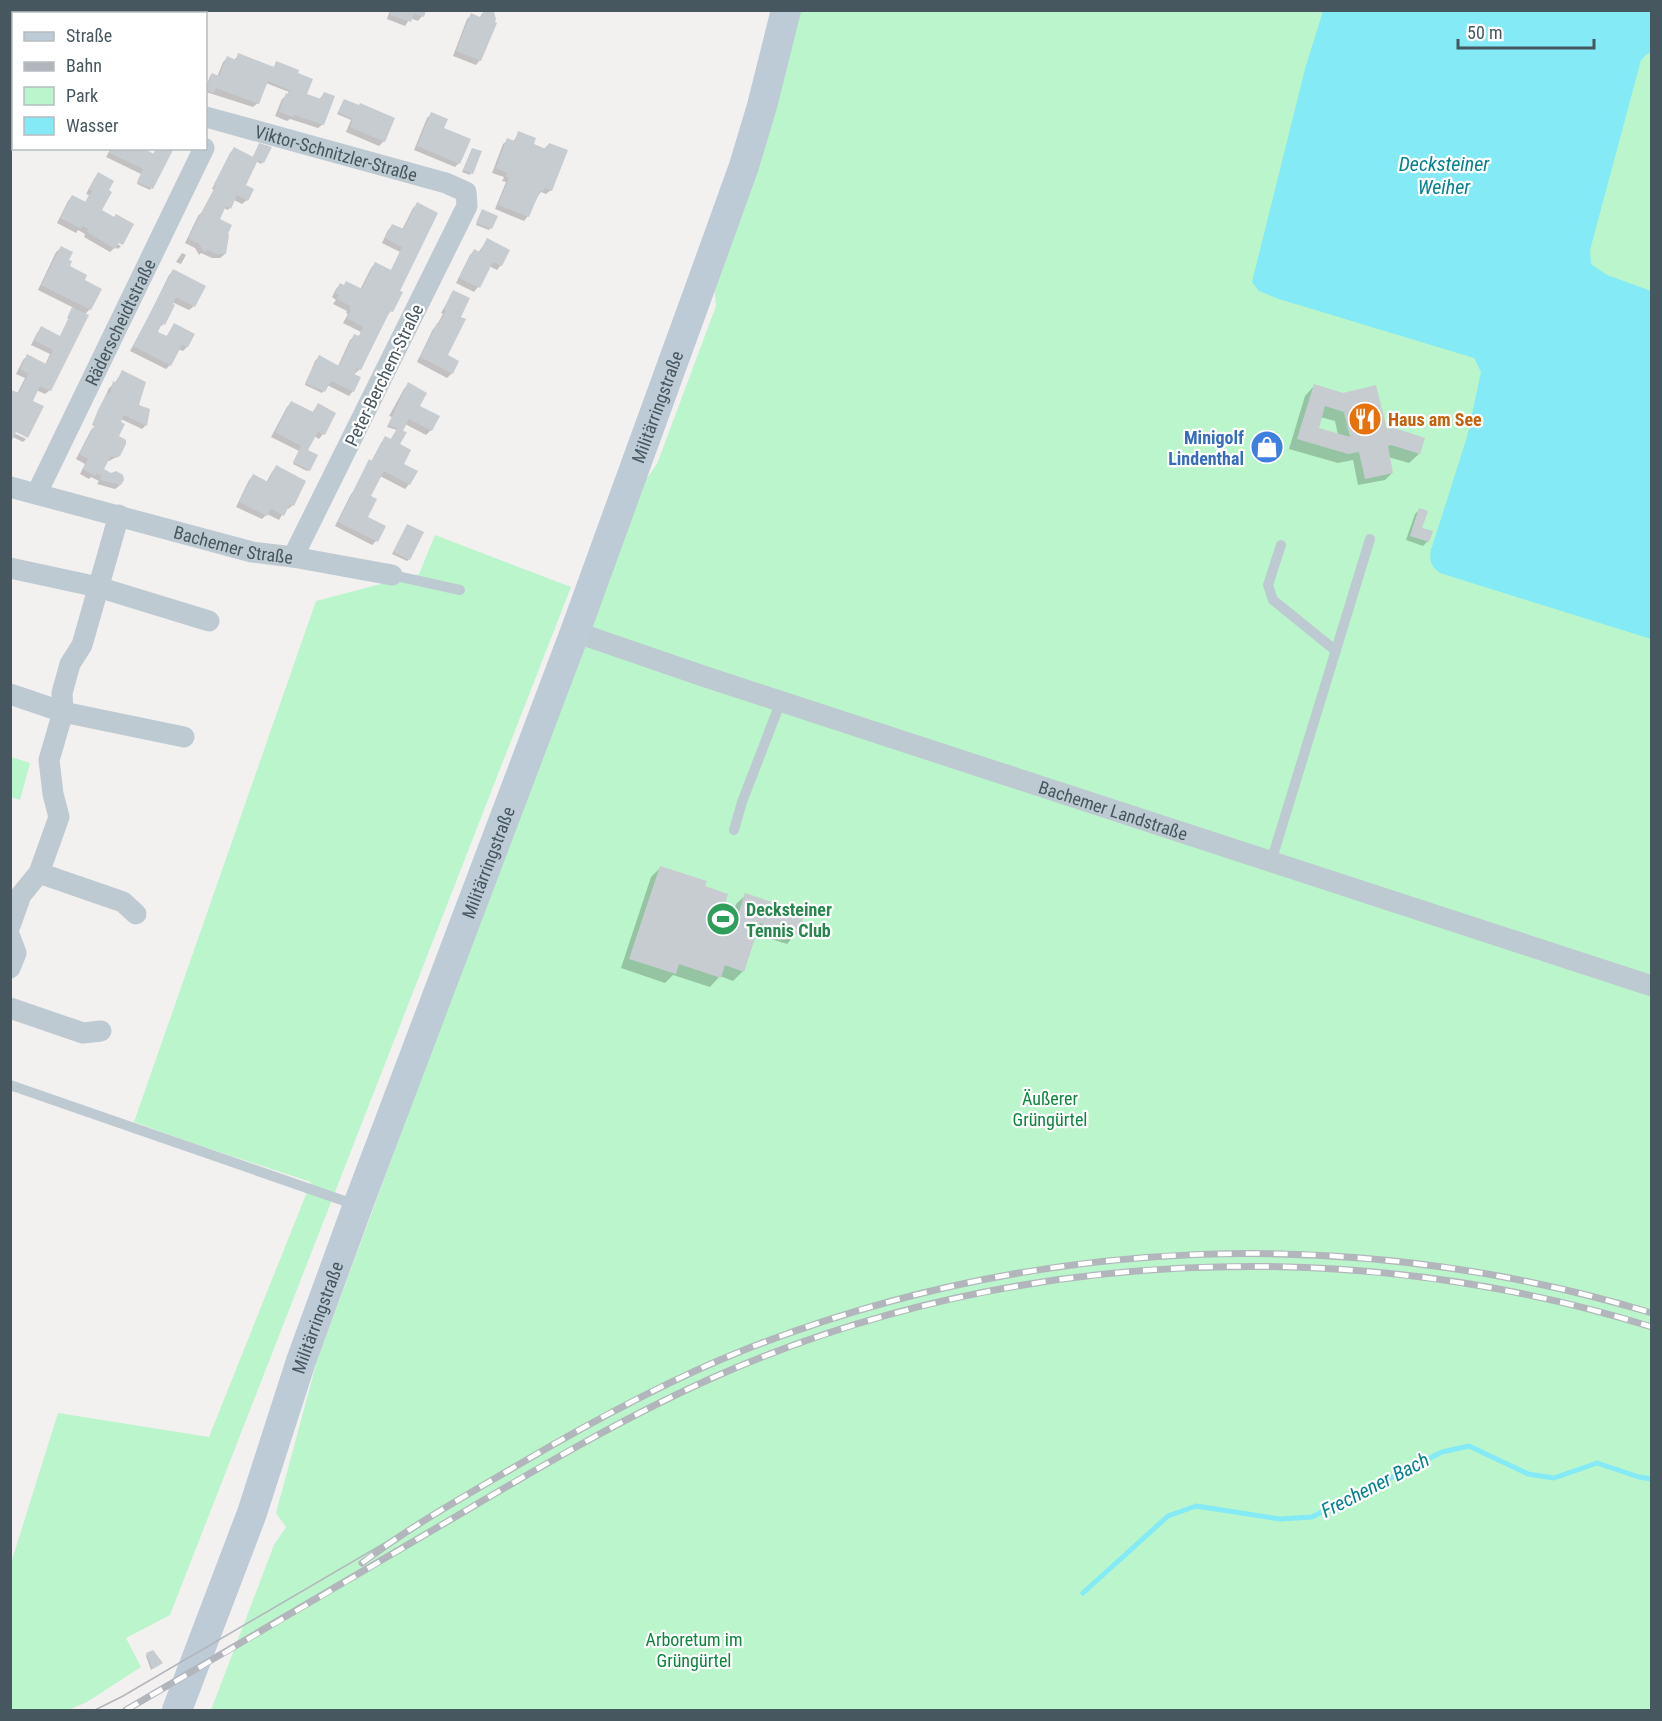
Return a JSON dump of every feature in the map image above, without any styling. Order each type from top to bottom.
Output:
[{"type":"main road","name":"Militärringstraße","points":[[177,1710],[252,1513],[302,1360],[358,1205],[575,632],[744,166],[786,10]]},
{"type":"street","name":"Räderscheidtstraße","points":[[207,139],[212,119]]},
{"type":"street","name":"Viktor-Schnitzler-Straße","points":[[212,119],[446,183],[466,192]]},
{"type":"street","name":"Räderscheidtstraße","points":[[37,493],[204,150]]},
{"type":"street","name":"Peter-Berchem-Straße","points":[[293,556],[468,206],[466,192]]},
{"type":"street","name":"Bachemer Straße","points":[[10,487],[252,552],[293,556],[393,575]]},
{"type":"street","points":[[10,926],[21,895],[39,873],[59,817],[52,794],[49,760],[63,712],[62,693],[70,664],[82,645],[119,515]]},
{"type":"street","points":[[10,568],[98,587],[208,621]]},
{"type":"street","name":"Bachemer Landstraße","points":[[575,632],[1652,986]]},
{"type":"street","points":[[10,694],[63,712],[184,737]]},
{"type":"street","points":[[39,873],[123,902],[135,914]]},
{"type":"street","points":[[10,937],[15,953],[10,968]]},
{"type":"street","points":[[10,1008],[83,1033],[101,1031]]},
{"type":"lane","points":[[1271,862],[1370,539]]},
{"type":"lane","points":[[1281,545],[1269,585],[1273,600],[1336,651]]},
{"type":"lane","name":"Bachemer Straße","points":[[393,575],[460,590]]},
{"type":"lane","points":[[734,830],[742,802],[781,701]]},
{"type":"lane","points":[[10,1085],[358,1205]]},
{"type":"green space","name":"Äußerer Grüngürtel","points":[[798,11],[1651,11],[1651,1710],[211,1710],[274,1545],[286,1527],[276,1513],[317,1361],[639,489],[657,464],[716,306],[714,285]]},
{"type":"green space","points":[[435,535],[571,587],[170,1615],[126,1638],[141,1667],[87,1702],[68,1710],[11,1710],[11,1563],[58,1413],[209,1437],[311,1182],[134,1122],[316,601],[419,574]]},
{"type":"green space","points":[[11,757],[30,763],[20,800],[11,797]]},
{"type":"water","name":"Decksteiner Weiher","points":[[1323,11],[1651,11],[1651,52],[1641,60],[1590,250],[1591,264],[1607,275],[1651,291],[1651,639],[1440,573],[1431,563],[1431,550],[1467,437],[1481,372],[1474,358],[1279,299],[1259,291],[1252,282],[1305,69]]},
{"type":"building","points":[[10,10],[59,10],[58,12],[12,12],[12,22],[10,21]]},
{"type":"building","points":[[87,10],[130,10],[127,12],[86,12]]},
{"type":"building","points":[[392,10],[426,10],[424,17],[414,14],[411,22],[390,15]]},
{"type":"building","points":[[487,10],[494,12],[497,23],[481,61],[456,51],[471,13],[480,17]]},
{"type":"building","points":[[238,53],[274,67],[276,61],[299,70],[298,73],[313,79],[307,94],[321,99],[324,92],[335,96],[324,125],[279,112],[286,93],[289,94],[291,91],[268,81],[259,104],[216,88],[214,93],[207,90],[212,73],[219,76],[227,56],[236,60]]},
{"type":"building","points":[[10,81],[12,82],[12,118],[10,120]]},
{"type":"building","points":[[344,99],[359,105],[360,103],[395,118],[385,142],[350,127],[353,119],[338,112]]},
{"type":"building","points":[[431,112],[448,119],[444,128],[471,139],[460,164],[417,146]]},
{"type":"building","points":[[518,131],[536,138],[534,144],[546,149],[549,143],[568,150],[552,191],[545,188],[543,192],[540,191],[529,217],[498,205],[509,178],[506,177],[507,173],[496,168],[507,138],[515,141]]},
{"type":"building","points":[[259,143],[272,147],[264,163],[258,160],[246,185],[254,189],[248,201],[237,195],[231,209],[226,206],[220,219],[232,225],[228,234],[226,254],[218,255],[207,250],[204,252],[199,244],[188,238],[216,185],[214,184],[234,147],[253,157]]},
{"type":"building","points":[[472,148],[482,151],[473,174],[463,170]]},
{"type":"building","points":[[111,150],[146,150],[154,154],[156,150],[173,150],[153,189],[137,182],[143,169],[110,153]]},
{"type":"building","points":[[98,172],[114,181],[109,190],[112,192],[102,210],[114,217],[116,214],[134,224],[123,245],[119,243],[115,249],[87,232],[88,229],[83,226],[81,229],[60,218],[72,195],[86,202],[92,191],[89,189]]},
{"type":"building","points":[[417,202],[438,213],[400,291],[403,292],[393,312],[390,311],[361,370],[357,368],[354,374],[361,377],[354,392],[331,381],[325,392],[305,383],[319,355],[339,366],[354,334],[359,336],[363,327],[347,318],[351,310],[350,306],[337,299],[339,295],[335,293],[340,283],[344,285],[346,281],[362,289],[375,262],[391,270],[402,247],[385,238],[392,224],[404,229]]},
{"type":"building","points":[[482,209],[498,216],[492,229],[476,223]]},
{"type":"building","points":[[487,238],[510,250],[502,266],[493,262],[480,288],[459,278],[474,249],[480,252]]},
{"type":"building","points":[[61,246],[73,252],[69,260],[72,261],[70,266],[87,275],[85,280],[102,289],[91,310],[41,285]]},
{"type":"building","points":[[173,269],[206,286],[195,307],[176,297],[173,304],[175,305],[165,325],[162,323],[158,332],[167,336],[174,323],[195,334],[188,347],[182,345],[171,366],[133,346]]},
{"type":"building","points":[[453,290],[470,298],[461,317],[466,319],[448,355],[459,361],[453,374],[420,357],[446,310],[444,308]]},
{"type":"building","points":[[72,307],[89,315],[51,391],[40,386],[33,401],[44,406],[28,438],[16,432],[10,444],[10,391],[19,393],[28,374],[20,369],[27,354],[46,364],[53,350],[34,340],[41,326],[60,336]]},
{"type":"building","points":[[122,370],[146,382],[139,405],[150,409],[147,426],[124,415],[121,422],[125,424],[119,436],[126,440],[126,444],[120,456],[116,458],[111,456],[104,469],[123,475],[124,480],[121,485],[100,480],[102,476],[96,473],[95,476],[83,469],[88,459],[79,454],[95,425],[93,423],[98,410],[107,393],[110,394],[113,381],[116,383]]},
{"type":"building","points":[[408,382],[427,393],[420,406],[440,416],[432,431],[409,419],[403,431],[407,432],[400,444],[411,450],[404,464],[418,471],[410,485],[384,471],[371,496],[377,499],[368,517],[386,526],[378,542],[338,522],[369,459],[372,461],[385,436],[391,439],[397,428],[388,425]]},
{"type":"building","name":"Haus am See","points":[[1314,384],[1343,393],[1376,385],[1387,429],[1391,427],[1425,438],[1420,454],[1388,446],[1393,473],[1365,479],[1359,452],[1348,454],[1297,439]],"holes":[[[1325,406],[1344,412],[1350,437],[1319,428]]]},
{"type":"building","points":[[291,401],[313,412],[318,403],[336,413],[325,435],[318,432],[308,450],[318,455],[310,471],[293,462],[301,446],[275,432]]},
{"type":"building","points":[[1262,439],[1275,443],[1271,457],[1258,453],[1259,449],[1255,447],[1257,440]]},
{"type":"building","points":[[276,465],[306,481],[294,506],[290,504],[284,516],[271,509],[267,516],[239,502],[253,474],[268,482]]},
{"type":"building","points":[[1419,508],[1428,511],[1422,528],[1433,531],[1429,542],[1410,536]]},
{"type":"building","points":[[407,524],[424,532],[410,560],[393,552]]},
{"type":"building","name":"Decksteiner Tennis Club","points":[[660,866],[707,881],[705,886],[728,894],[723,911],[738,915],[745,893],[805,913],[798,935],[760,923],[744,972],[725,965],[721,978],[679,964],[676,974],[629,959]]},
{"type":"building","points":[[153,1650],[163,1663],[153,1669],[146,1653]]},
{"type":"waterway","name":"Frechener Bach","points":[[1083,1593],[1168,1516],[1196,1506],[1280,1519],[1312,1517],[1442,1452],[1469,1446],[1528,1474],[1554,1478],[1597,1463],[1652,1479]]},
{"type":"tram line","points":[[95,1710],[123,1696],[446,1507]]},
{"type":"tram line","points":[[125,1710],[137,1704]]},
{"type":"railway","points":[[362,1563],[419,1524],[545,1449],[686,1375],[744,1350],[854,1312],[967,1283],[1080,1264],[1195,1255],[1310,1255],[1425,1265],[1539,1284],[1652,1313]]},
{"type":"railway","points":[[126,1710],[542,1467],[647,1409],[719,1375],[830,1333],[945,1301],[1062,1279],[1181,1268],[1301,1267],[1420,1277],[1537,1297],[1652,1327]]},
{"type":"place","name":"Haus am See","points":[[1365,419]]},
{"type":"place","name":"Minigolf Lindenthal","points":[[1267,447]]},
{"type":"place","name":"Decksteiner Tennis Club","points":[[723,919]]},
{"type":"park label","name":"Arboretum im Grüngürtel","points":[[694,1649]]}]
